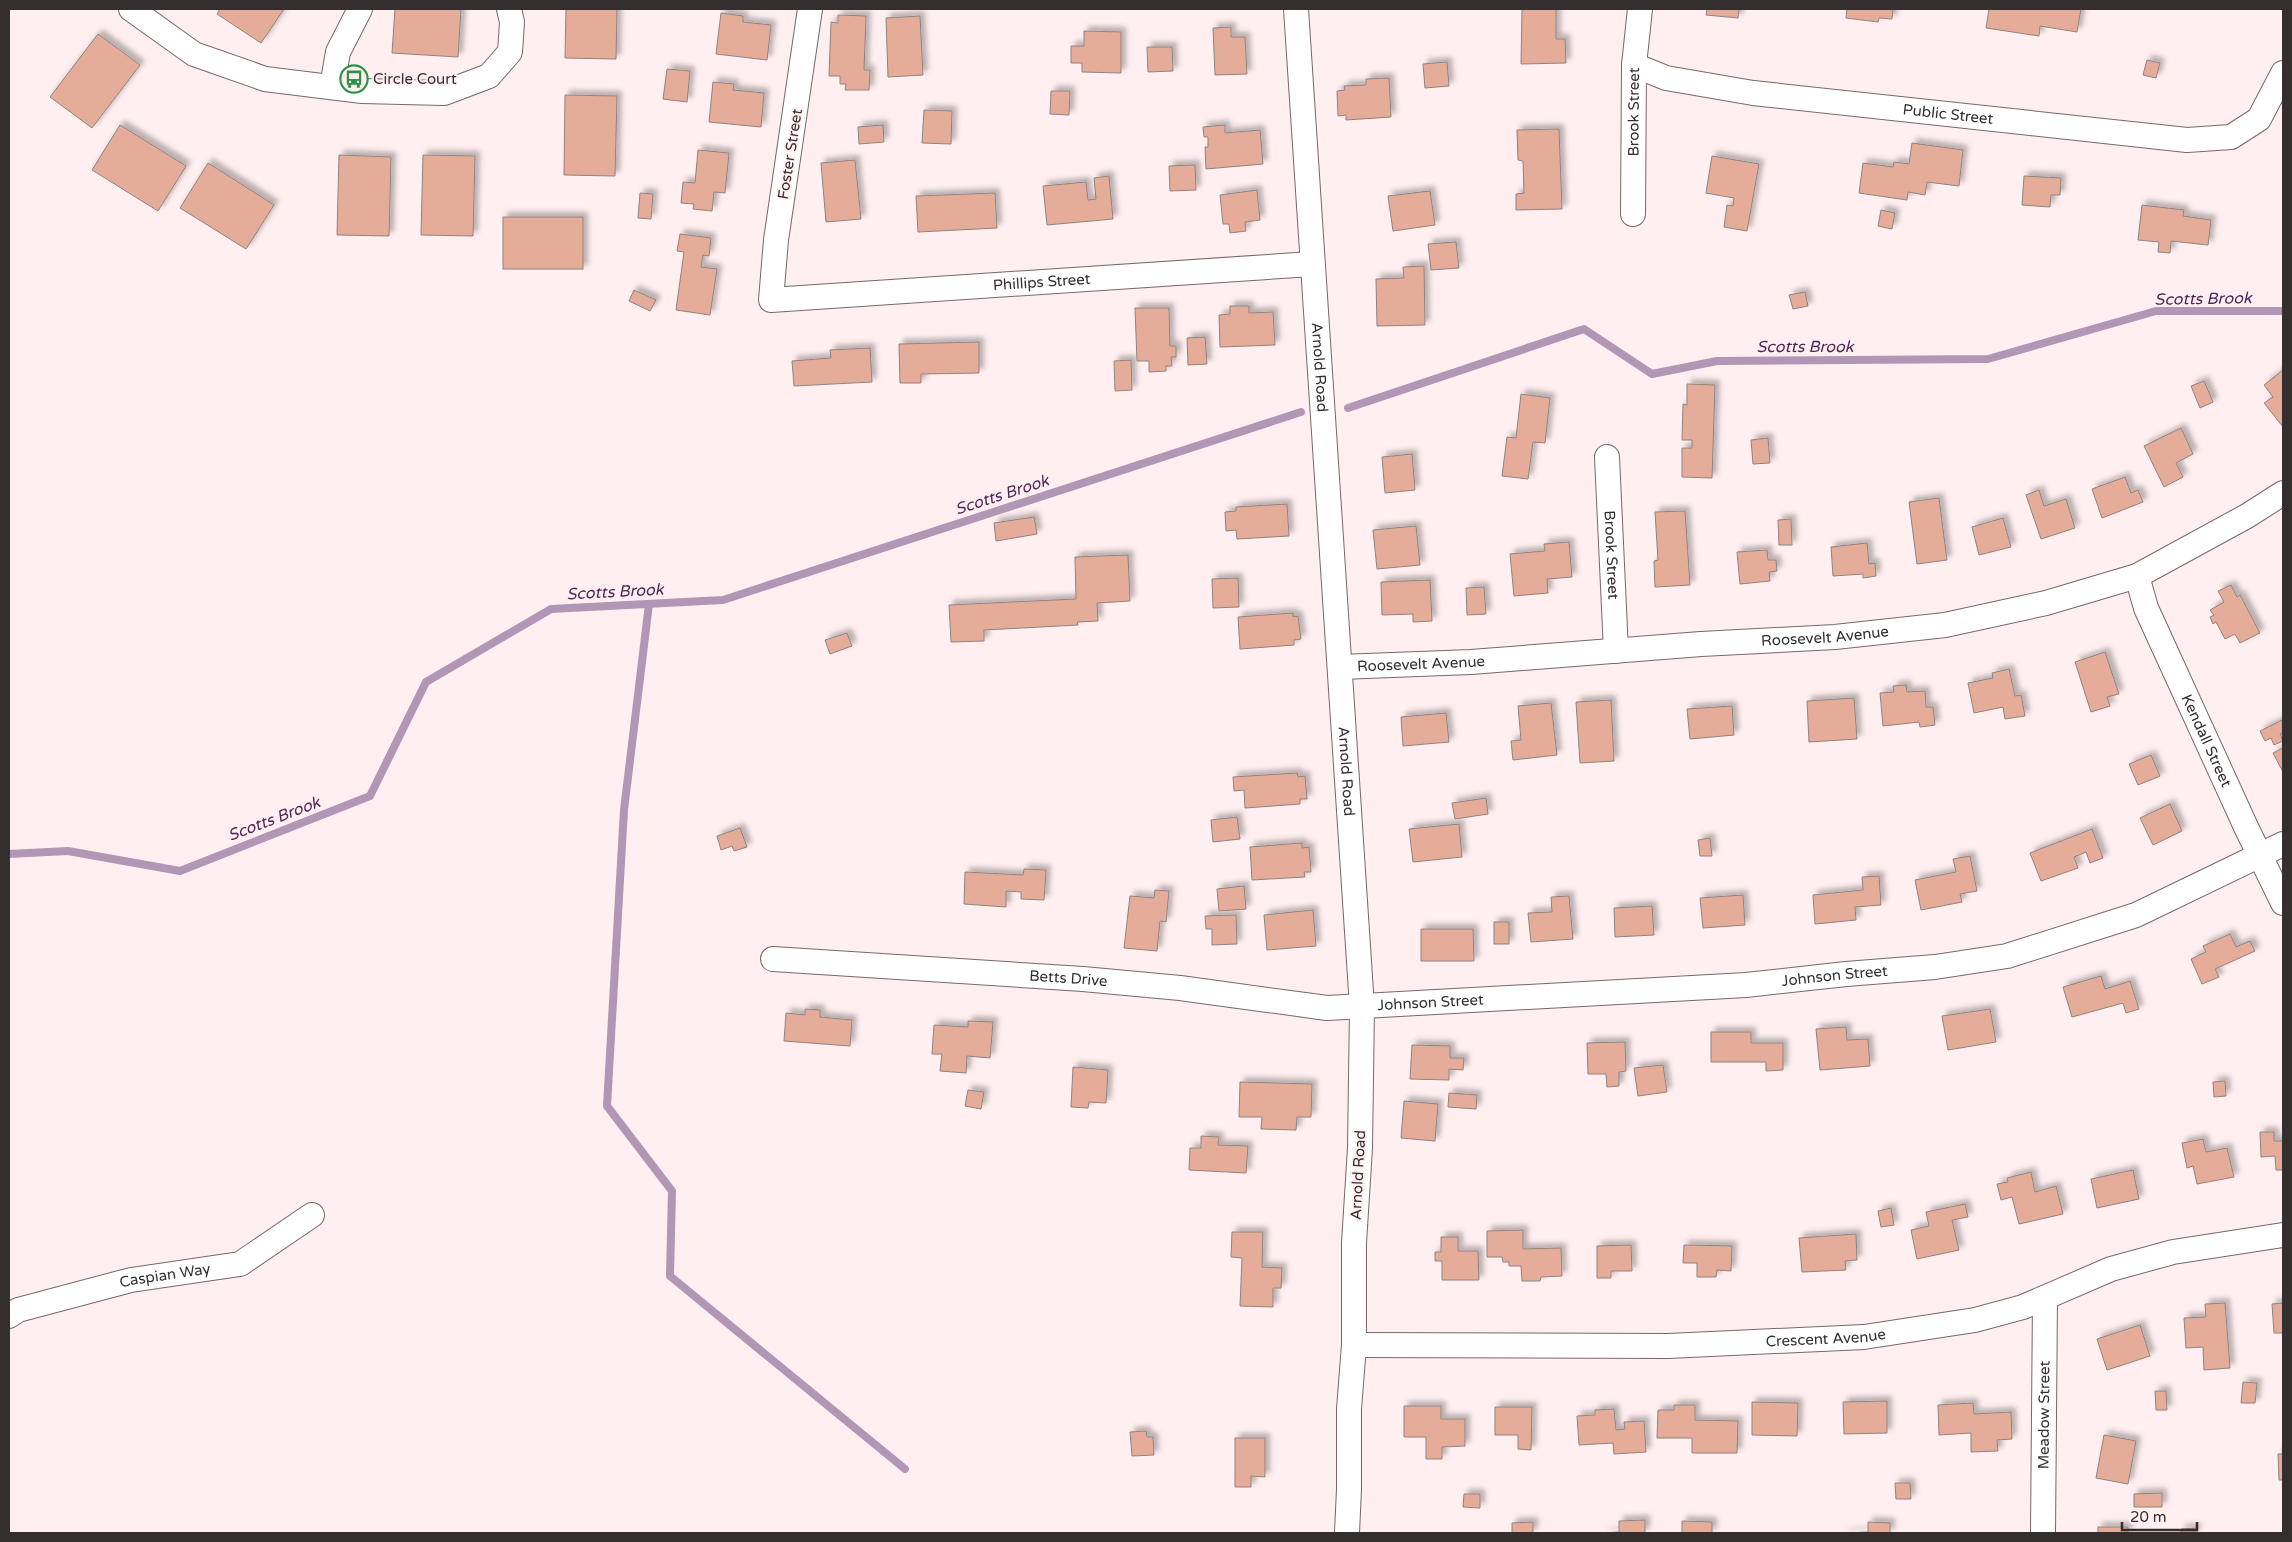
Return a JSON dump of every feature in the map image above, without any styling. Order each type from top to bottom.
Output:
[{"type":"street","points":[[131,9],[194,54],[265,79],[362,91],[444,93],[490,76],[510,52],[512,22],[509,9]]},
{"type":"street","points":[[332,87],[338,52],[360,9]]},
{"type":"street","name":"Foster Street","points":[[770,300],[776,240],[810,9]]},
{"type":"street","name":"Arnold Road","points":[[1296,9],[1362,1007],[1360,1148],[1354,1243],[1354,1345],[1349,1409],[1350,1489],[1346,1533]]},
{"type":"street","name":"Brook Street","points":[[1633,214],[1634,66],[1640,9]]},
{"type":"street","name":"Public Street","points":[[1634,66],[1666,78],[1753,93],[2188,140],[2231,138],[2259,120],[2283,73]]},
{"type":"street","name":"Phillips Street","points":[[770,300],[1312,264]]},
{"type":"street","name":"Brook Street","points":[[1607,457],[1616,651]]},
{"type":"street","name":"Roosevelt Avenue","points":[[1340,667],[1471,662],[1835,637],[1945,626],[2046,603],[2137,576],[2247,516],[2283,493]]},
{"type":"street","name":"Kendall Street","points":[[2137,576],[2146,608],[2259,855],[2283,903]]},
{"type":"street","name":"Johnson Street","points":[[1362,1007],[1746,985],[1935,967],[2007,956],[2136,915],[2283,844]]},
{"type":"street","name":"Betts Drive","points":[[773,959],[1083,979],[1180,988],[1327,1008],[1362,1007]]},
{"type":"street","name":"Caspian Way","points":[[9,1316],[18,1310],[131,1280],[240,1264],[312,1215]]},
{"type":"street","name":"Crescent Avenue","points":[[1354,1345],[1668,1346],[1864,1337],[1975,1320],[2023,1307],[2111,1269],[2173,1252],[2283,1235]]},
{"type":"street","name":"Meadow Street","points":[[2043,1533],[2045,1298]]},
{"type":"building","points":[[220,9],[284,9],[261,43],[217,14]]},
{"type":"building","points":[[395,9],[461,9],[458,57],[392,53]]},
{"type":"building","points":[[566,9],[617,9],[616,59],[565,58]]},
{"type":"building","points":[[1522,9],[1556,9],[1556,39],[1565,39],[1566,63],[1521,64]]},
{"type":"building","points":[[1707,9],[1739,9],[1738,18],[1706,15]]},
{"type":"building","points":[[1847,9],[1893,9],[1892,19],[1879,18],[1878,22],[1846,18]]},
{"type":"building","points":[[1989,9],[2081,9],[2077,32],[2040,26],[2039,36],[1986,28]]},
{"type":"building","points":[[721,13],[743,16],[743,22],[771,25],[767,60],[716,54]]},
{"type":"building","points":[[838,15],[866,16],[864,70],[870,70],[869,90],[845,90],[846,84],[840,84],[840,76],[829,76],[831,22],[838,23]]},
{"type":"building","points":[[920,16],[923,75],[888,77],[886,18]]},
{"type":"building","points":[[1231,27],[1231,37],[1245,37],[1247,74],[1215,75],[1213,28]]},
{"type":"building","points":[[1084,31],[1121,32],[1121,73],[1082,72],[1082,63],[1071,63],[1071,46],[1084,46]]},
{"type":"building","points":[[98,34],[140,65],[92,128],[50,97]]},
{"type":"building","points":[[1147,47],[1172,47],[1173,71],[1148,72]]},
{"type":"building","points":[[2147,60],[2160,63],[2156,78],[2143,75]]},
{"type":"building","points":[[1447,62],[1449,86],[1425,88],[1423,64]]},
{"type":"building","points":[[667,69],[690,71],[687,102],[663,99]]},
{"type":"building","points":[[1389,78],[1391,117],[1346,120],[1346,115],[1338,116],[1337,91],[1345,90],[1344,86],[1366,85],[1366,79]]},
{"type":"building","points":[[713,82],[734,84],[733,90],[764,93],[761,127],[709,122]]},
{"type":"building","points":[[1051,91],[1070,91],[1069,115],[1050,114]]},
{"type":"building","points":[[565,95],[617,96],[615,176],[564,175]]},
{"type":"building","points":[[924,110],[952,111],[951,144],[922,143]]},
{"type":"building","points":[[120,125],[186,166],[158,211],[92,170]]},
{"type":"building","points":[[883,125],[884,142],[859,144],[858,127]]},
{"type":"building","points":[[1225,125],[1225,133],[1260,130],[1263,164],[1206,169],[1205,147],[1208,147],[1208,137],[1204,137],[1203,127]]},
{"type":"building","points":[[1559,129],[1562,209],[1516,210],[1516,194],[1524,193],[1523,161],[1518,160],[1517,130]]},
{"type":"building","points":[[1912,143],[1963,150],[1959,186],[1927,182],[1925,195],[1908,192],[1907,200],[1859,193],[1863,163],[1893,167],[1894,162],[1909,164]]},
{"type":"building","points":[[698,150],[729,153],[725,193],[714,192],[712,211],[693,209],[694,204],[681,203],[683,182],[695,183]]},
{"type":"building","points":[[339,155],[391,157],[389,236],[337,235]]},
{"type":"building","points":[[423,155],[475,156],[473,236],[421,235]]},
{"type":"building","points":[[1712,156],[1759,164],[1747,231],[1724,227],[1727,205],[1733,206],[1734,198],[1706,193]]},
{"type":"building","points":[[855,160],[861,219],[826,222],[821,163]]},
{"type":"building","points":[[208,163],[274,205],[246,249],[180,208]]},
{"type":"building","points":[[1195,165],[1196,190],[1170,191],[1169,166]]},
{"type":"building","points":[[1109,176],[1113,219],[1047,225],[1043,186],[1086,182],[1088,200],[1096,199],[1094,178]]},
{"type":"building","points":[[2024,176],[2061,178],[2060,195],[2051,195],[2050,207],[2022,205]]},
{"type":"building","points":[[1257,190],[1260,220],[1245,222],[1246,231],[1230,233],[1229,224],[1223,224],[1220,195]]},
{"type":"building","points":[[1430,191],[1435,225],[1393,231],[1388,196]]},
{"type":"building","points":[[640,193],[653,194],[651,219],[638,218]]},
{"type":"building","points":[[995,193],[997,228],[918,232],[916,196]]},
{"type":"building","points":[[2142,205],[2184,210],[2183,216],[2211,220],[2208,245],[2171,241],[2170,253],[2158,252],[2159,242],[2138,240]]},
{"type":"building","points":[[1881,210],[1895,213],[1892,229],[1878,226]]},
{"type":"building","points":[[503,217],[583,217],[583,269],[503,269]]},
{"type":"building","points":[[680,234],[711,238],[709,256],[703,255],[701,267],[717,269],[710,315],[676,310],[684,252],[677,251]]},
{"type":"building","points":[[1456,242],[1459,268],[1431,270],[1428,244]]},
{"type":"building","points":[[1424,266],[1425,325],[1377,326],[1376,279],[1404,278],[1403,267]]},
{"type":"building","points":[[634,290],[656,300],[650,311],[629,301]]},
{"type":"building","points":[[1805,292],[1808,306],[1793,309],[1789,295]]},
{"type":"building","points":[[1230,306],[1249,306],[1249,313],[1273,312],[1275,345],[1220,347],[1219,315],[1230,314]]},
{"type":"building","points":[[1135,308],[1169,308],[1170,346],[1176,346],[1176,357],[1171,357],[1172,366],[1166,366],[1166,371],[1149,372],[1149,361],[1137,361]]},
{"type":"building","points":[[1205,337],[1207,364],[1188,365],[1187,338]]},
{"type":"building","points":[[979,342],[979,373],[921,374],[921,383],[900,383],[899,344]]},
{"type":"building","points":[[870,348],[872,382],[794,386],[792,361],[831,358],[830,350]]},
{"type":"building","points":[[1131,360],[1132,390],[1115,391],[1114,361]]},
{"type":"building","points":[[2283,370],[2283,427],[2264,403],[2273,397],[2264,385]]},
{"type":"building","points":[[2204,381],[2213,402],[2200,408],[2191,386]]},
{"type":"building","points":[[1687,384],[1715,385],[1712,478],[1682,477],[1682,448],[1692,448],[1692,440],[1682,440],[1683,404],[1687,405]]},
{"type":"building","points":[[1521,394],[1550,398],[1545,443],[1533,442],[1528,479],[1502,476],[1507,437],[1516,438]]},
{"type":"building","points":[[2181,428],[2193,454],[2176,463],[2183,477],[2164,487],[2144,446]]},
{"type":"building","points":[[1768,438],[1770,463],[1753,464],[1751,440]]},
{"type":"building","points":[[1412,454],[1415,490],[1385,493],[1382,457]]},
{"type":"building","points":[[2125,477],[2131,493],[2138,490],[2143,502],[2102,518],[2092,489]]},
{"type":"building","points":[[2039,490],[2044,506],[2066,499],[2075,528],[2041,539],[2026,495]]},
{"type":"building","points":[[1939,498],[1947,560],[1917,564],[1909,502]]},
{"type":"building","points":[[1287,504],[1289,536],[1237,539],[1236,530],[1226,531],[1225,512],[1236,511],[1236,507]]},
{"type":"building","points":[[1685,511],[1690,585],[1655,587],[1654,561],[1658,560],[1655,512]]},
{"type":"building","points":[[1034,517],[1037,534],[996,541],[994,523]]},
{"type":"building","points":[[2003,518],[2011,547],[1979,555],[1972,527]]},
{"type":"building","points":[[1791,519],[1792,545],[1779,545],[1778,520]]},
{"type":"building","points":[[1416,526],[1420,565],[1377,569],[1373,530]]},
{"type":"building","points":[[1569,542],[1572,577],[1547,579],[1548,593],[1514,596],[1510,554],[1545,551],[1544,544]]},
{"type":"building","points":[[1867,543],[1869,564],[1875,563],[1876,576],[1863,578],[1863,574],[1833,576],[1831,547]]},
{"type":"building","points":[[1767,550],[1768,560],[1776,560],[1777,571],[1769,572],[1770,581],[1740,584],[1737,552]]},
{"type":"building","points":[[1128,555],[1130,601],[1097,603],[1098,621],[1077,622],[1078,625],[984,630],[984,641],[951,642],[949,605],[1076,599],[1075,557]]},
{"type":"building","points":[[1238,578],[1239,607],[1213,608],[1212,579]]},
{"type":"building","points":[[1430,580],[1432,621],[1413,622],[1413,614],[1382,615],[1381,582]]},
{"type":"building","points":[[2231,585],[2237,597],[2240,595],[2260,633],[2240,643],[2235,634],[2225,639],[2216,622],[2213,624],[2210,617],[2214,615],[2210,610],[2224,602],[2218,591]]},
{"type":"building","points":[[1484,587],[1486,614],[1467,615],[1466,588]]},
{"type":"building","points":[[1293,613],[1293,617],[1298,616],[1301,639],[1294,640],[1294,645],[1240,649],[1238,617]]},
{"type":"building","points":[[847,633],[852,646],[830,654],[825,640]]},
{"type":"building","points":[[2105,652],[2119,694],[2107,697],[2110,706],[2091,712],[2075,662]]},
{"type":"building","points":[[2009,669],[2015,696],[2021,695],[2025,716],[2005,719],[2003,707],[1974,713],[1968,683],[1993,678],[1992,673]]},
{"type":"building","points":[[1906,685],[1907,692],[1925,691],[1926,707],[1933,707],[1935,725],[1920,727],[1919,722],[1883,726],[1880,693],[1894,692],[1893,686]]},
{"type":"building","points":[[1854,698],[1857,739],[1809,742],[1807,701]]},
{"type":"building","points":[[1611,700],[1614,761],[1580,763],[1576,702]]},
{"type":"building","points":[[1551,703],[1557,755],[1513,760],[1511,741],[1521,740],[1518,706]]},
{"type":"building","points":[[1732,706],[1734,735],[1690,739],[1687,709]]},
{"type":"building","points":[[1446,713],[1449,742],[1403,746],[1401,717]]},
{"type":"building","points":[[2282,720],[2283,732],[2280,734],[2283,741],[2274,745],[2271,738],[2265,741],[2260,731]]},
{"type":"building","points":[[2283,748],[2283,772],[2273,753]]},
{"type":"building","points":[[2151,755],[2160,776],[2138,785],[2129,764]]},
{"type":"building","points":[[1297,773],[1298,777],[1305,776],[1307,799],[1300,799],[1300,804],[1245,808],[1244,790],[1234,791],[1233,777]]},
{"type":"building","points":[[1486,798],[1488,814],[1455,819],[1452,803]]},
{"type":"building","points":[[2170,804],[2182,831],[2153,845],[2140,818]]},
{"type":"building","points":[[1237,817],[1240,839],[1213,842],[1211,820]]},
{"type":"building","points":[[1459,824],[1462,857],[1413,862],[1409,829]]},
{"type":"building","points":[[740,828],[747,847],[734,851],[732,846],[721,850],[717,836]]},
{"type":"building","points":[[2092,829],[2103,858],[2090,863],[2086,852],[2074,857],[2078,868],[2041,881],[2030,853]]},
{"type":"building","points":[[1710,838],[1712,856],[1700,856],[1698,840]]},
{"type":"building","points":[[1302,843],[1302,848],[1309,847],[1311,872],[1304,872],[1305,877],[1252,880],[1250,847]]},
{"type":"building","points":[[1970,856],[1977,891],[1960,894],[1962,902],[1921,910],[1915,880],[1956,872],[1953,859]]},
{"type":"building","points":[[1024,869],[1046,870],[1044,900],[1021,899],[1021,892],[1006,891],[1006,907],[964,904],[965,872],[1023,875]]},
{"type":"building","points":[[1879,876],[1881,905],[1855,907],[1856,920],[1815,924],[1813,895],[1863,890],[1862,877]]},
{"type":"building","points":[[1244,886],[1246,909],[1219,911],[1217,889]]},
{"type":"building","points":[[1155,890],[1169,891],[1166,922],[1160,921],[1157,951],[1124,948],[1130,896],[1154,898]]},
{"type":"building","points":[[1743,895],[1745,925],[1703,928],[1700,898]]},
{"type":"building","points":[[1569,896],[1573,939],[1531,942],[1528,913],[1552,912],[1551,897]]},
{"type":"building","points":[[1652,906],[1654,935],[1615,937],[1614,908]]},
{"type":"building","points":[[1313,910],[1316,946],[1267,950],[1264,915]]},
{"type":"building","points":[[1236,915],[1237,944],[1212,945],[1212,929],[1206,929],[1205,916]]},
{"type":"building","points":[[1494,922],[1509,922],[1509,944],[1494,944]]},
{"type":"building","points":[[1421,929],[1473,929],[1474,961],[1421,961]]},
{"type":"building","points":[[2230,934],[2236,947],[2250,941],[2255,951],[2215,969],[2219,977],[2202,984],[2191,959],[2206,952],[2203,946]]},
{"type":"building","points":[[2101,976],[2105,989],[2130,981],[2139,1009],[2126,1013],[2123,1003],[2072,1017],[2063,987]]},
{"type":"building","points":[[805,1009],[820,1010],[820,1017],[852,1020],[850,1046],[784,1041],[786,1013],[805,1015]]},
{"type":"building","points":[[1990,1009],[1996,1042],[1948,1050],[1942,1016]]},
{"type":"building","points":[[968,1021],[993,1022],[990,1058],[967,1056],[966,1073],[940,1071],[942,1054],[932,1054],[934,1025],[968,1027]]},
{"type":"building","points":[[1846,1027],[1847,1040],[1868,1039],[1870,1066],[1820,1070],[1816,1029]]},
{"type":"building","points":[[1711,1032],[1751,1032],[1751,1043],[1783,1043],[1783,1070],[1766,1071],[1766,1062],[1711,1062]]},
{"type":"building","points":[[1625,1042],[1626,1071],[1619,1072],[1619,1086],[1607,1087],[1606,1074],[1588,1074],[1587,1043]]},
{"type":"building","points":[[1412,1045],[1450,1046],[1450,1058],[1464,1058],[1463,1070],[1449,1069],[1449,1080],[1410,1079]]},
{"type":"building","points":[[1663,1065],[1667,1092],[1638,1096],[1634,1068]]},
{"type":"building","points":[[1073,1067],[1108,1070],[1106,1103],[1089,1102],[1088,1108],[1071,1107]]},
{"type":"building","points":[[2225,1081],[2226,1096],[2214,1097],[2213,1082]]},
{"type":"building","points":[[1240,1082],[1312,1084],[1311,1117],[1297,1117],[1296,1130],[1261,1129],[1262,1117],[1239,1117]]},
{"type":"building","points":[[968,1090],[984,1092],[981,1109],[965,1106]]},
{"type":"building","points":[[1449,1093],[1477,1095],[1476,1109],[1448,1107]]},
{"type":"building","points":[[1404,1101],[1438,1104],[1435,1141],[1401,1138]]},
{"type":"building","points":[[2260,1132],[2274,1132],[2274,1141],[2283,1141],[2283,1170],[2276,1170],[2275,1156],[2261,1157]]},
{"type":"building","points":[[1201,1136],[1219,1137],[1218,1145],[1248,1146],[1246,1173],[1189,1170],[1190,1148],[1201,1148]]},
{"type":"building","points":[[2203,1139],[2206,1152],[2227,1148],[2234,1177],[2197,1184],[2193,1166],[2187,1168],[2182,1143]]},
{"type":"building","points":[[2133,1170],[2139,1199],[2097,1208],[2091,1179]]},
{"type":"building","points":[[2031,1172],[2035,1192],[2056,1186],[2063,1214],[2019,1224],[2012,1197],[2001,1200],[1997,1184],[2008,1182],[2007,1178]]},
{"type":"building","points":[[1965,1204],[1968,1217],[1952,1220],[1959,1250],[1917,1259],[1911,1230],[1929,1226],[1926,1212]]},
{"type":"building","points":[[1891,1208],[1894,1225],[1881,1227],[1878,1211]]},
{"type":"building","points":[[1523,1230],[1523,1249],[1561,1248],[1562,1276],[1541,1277],[1540,1281],[1522,1281],[1521,1266],[1509,1266],[1509,1262],[1503,1262],[1502,1257],[1487,1257],[1487,1231]]},
{"type":"building","points":[[1232,1232],[1263,1232],[1262,1267],[1282,1268],[1281,1288],[1273,1288],[1273,1307],[1240,1306],[1242,1258],[1231,1257]]},
{"type":"building","points":[[1856,1234],[1857,1260],[1845,1261],[1846,1270],[1802,1272],[1799,1238]]},
{"type":"building","points":[[1441,1237],[1458,1237],[1458,1251],[1478,1251],[1479,1280],[1442,1280],[1442,1261],[1435,1261],[1435,1252],[1441,1252]]},
{"type":"building","points":[[1631,1245],[1632,1271],[1611,1271],[1611,1278],[1597,1278],[1597,1246]]},
{"type":"building","points":[[1684,1245],[1732,1246],[1731,1271],[1717,1270],[1716,1277],[1697,1277],[1697,1263],[1683,1263]]},
{"type":"building","points":[[2225,1303],[2230,1368],[2204,1370],[2203,1347],[2186,1348],[2184,1318],[2206,1317],[2205,1304]]},
{"type":"building","points":[[2283,1303],[2283,1333],[2274,1333],[2272,1304]]},
{"type":"building","points":[[2140,1325],[2150,1356],[2107,1370],[2097,1339]]},
{"type":"building","points":[[2243,1382],[2257,1383],[2255,1403],[2241,1403]]},
{"type":"building","points":[[2155,1391],[2166,1391],[2167,1410],[2156,1410]]},
{"type":"building","points":[[1887,1401],[1887,1433],[1844,1434],[1843,1402]]},
{"type":"building","points":[[1752,1402],[1798,1403],[1797,1436],[1752,1435]]},
{"type":"building","points":[[1973,1403],[1974,1414],[2011,1412],[2012,1439],[1997,1440],[1998,1451],[1971,1452],[1971,1433],[1939,1435],[1938,1405]]},
{"type":"building","points":[[1674,1405],[1695,1405],[1695,1420],[1738,1421],[1737,1453],[1692,1453],[1692,1438],[1657,1438],[1658,1410],[1674,1410]]},
{"type":"building","points":[[1404,1406],[1441,1406],[1441,1419],[1465,1419],[1465,1446],[1442,1447],[1442,1459],[1426,1459],[1426,1437],[1404,1437]]},
{"type":"building","points":[[1495,1407],[1532,1407],[1531,1450],[1518,1449],[1518,1435],[1495,1435]]},
{"type":"building","points":[[1614,1409],[1616,1430],[1625,1429],[1624,1422],[1644,1421],[1646,1452],[1614,1454],[1613,1443],[1579,1445],[1577,1416],[1595,1415],[1595,1410]]},
{"type":"building","points":[[1146,1431],[1147,1437],[1153,1437],[1154,1455],[1132,1456],[1130,1432]]},
{"type":"building","points":[[2104,1435],[2136,1441],[2128,1484],[2096,1478]]},
{"type":"building","points":[[1235,1438],[1265,1438],[1265,1477],[1251,1476],[1251,1487],[1235,1487]]},
{"type":"building","points":[[2278,1454],[2283,1454],[2283,1480],[2279,1480]]},
{"type":"building","points":[[1895,1483],[1910,1483],[1911,1499],[1896,1499]]},
{"type":"building","points":[[2162,1493],[2162,1507],[2134,1507],[2134,1494]]},
{"type":"building","points":[[1464,1494],[1480,1494],[1480,1508],[1463,1507]]},
{"type":"building","points":[[1645,1520],[1645,1533],[1604,1533],[1619,1532],[1619,1521]]},
{"type":"building","points":[[1682,1521],[1712,1522],[1712,1533],[1682,1533]]},
{"type":"building","points":[[1533,1522],[1533,1533],[1512,1533],[1512,1523]]},
{"type":"building","points":[[1868,1522],[1890,1523],[1890,1533],[1844,1533],[1868,1532]]},
{"type":"building","points":[[2098,1527],[2128,1527],[2128,1533],[2098,1533]]},
{"type":"building","points":[[2196,1528],[2196,1533],[2181,1533],[2181,1529]]},
{"type":"waterway","name":"Scotts Brook","points":[[1348,408],[1584,329],[1652,374],[1717,361],[1988,359],[2156,311],[2283,311]]},
{"type":"waterway","name":"Scotts Brook","points":[[9,854],[68,851],[180,871],[370,796],[426,682],[551,609],[723,600],[1301,412]]},
{"type":"waterway","points":[[649,604],[624,810],[607,1106],[672,1191],[670,1276],[905,1469]]},
{"type":"place","name":"Circle Court","points":[[354,79]]}]
